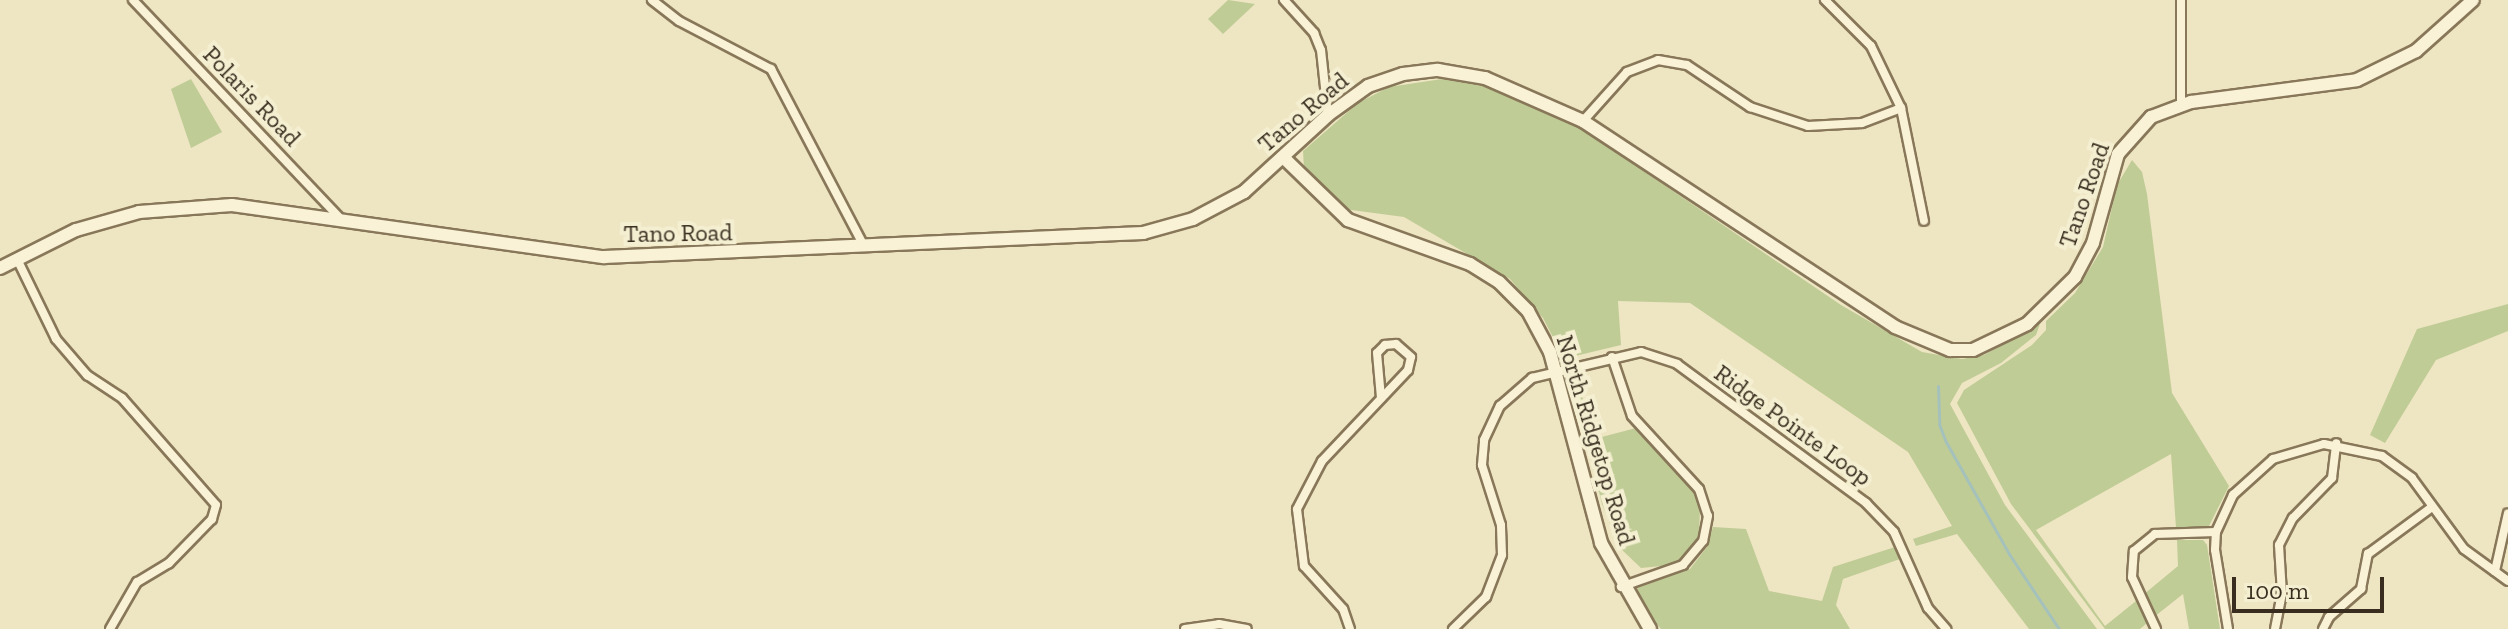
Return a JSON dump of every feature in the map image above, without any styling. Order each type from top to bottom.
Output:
[{"type":"street","name":"Polaris Road","points":[[133,0],[342,220]]},
{"type":"street","points":[[652,0],[679,21],[771,69],[864,246]]},
{"type":"street","points":[[1284,0],[1317,42],[1328,115]]},
{"type":"street","points":[[1825,0],[1871,46],[1901,108],[1924,221]]},
{"type":"street","points":[[2181,0],[2181,104]]},
{"type":"street","name":"Tano Road","points":[[0,268],[76,230],[139,212],[232,205],[604,257],[1143,233],[1193,219],[1230,201],[1328,115],[1377,83],[1438,70],[1485,78],[1583,121],[1895,327],[1928,344],[1961,351],[2006,338],[2067,287],[2093,243],[2109,175],[2122,146],[2151,117],[2181,104],[2357,80],[2416,51],[2473,0]]},
{"type":"street","points":[[1583,121],[1627,72],[1658,60],[1687,65],[1750,107],[1808,126],[1862,123],[1901,108]]},
{"type":"street","name":"North Ridgetop Road","points":[[1283,157],[1348,220],[1460,260],[1499,282],[1537,324],[1555,370],[1596,529],[1621,587],[1650,629]]},
{"type":"street","points":[[17,259],[56,339],[87,375],[122,398],[216,505],[212,519],[169,563],[137,582],[110,629]]},
{"type":"street","points":[[1350,629],[1343,609],[1304,566],[1297,509],[1315,471],[1410,366],[1409,353],[1396,344],[1385,345],[1376,356],[1381,398]]},
{"type":"street","name":"Ridge Pointe Loop","points":[[1453,629],[1486,597],[1502,555],[1501,525],[1482,465],[1488,428],[1515,390],[1555,370],[1612,357],[1650,353],[1677,364],[1866,503],[1894,532],[1928,608],[1946,629]]},
{"type":"street","points":[[1612,357],[1632,416],[1699,489],[1708,516],[1703,541],[1690,560],[1667,574],[1640,576],[1621,587]]},
{"type":"street","points":[[2275,629],[2282,594],[2279,545],[2293,518],[2332,478],[2336,443]]},
{"type":"street","points":[[2228,629],[2216,567],[2216,532],[2233,495],[2273,459],[2336,443],[2382,456],[2412,478],[2464,549],[2508,581]]},
{"type":"street","points":[[2323,629],[2329,617],[2361,589],[2368,554],[2432,507]]},
{"type":"street","points":[[2495,571],[2508,513]]},
{"type":"street","points":[[2156,629],[2132,577],[2134,551],[2155,534],[2216,532]]},
{"type":"street","points":[[1185,629],[1219,624],[1247,629]]},
{"type":"green space","points":[[1228,0],[1255,4],[1223,34],[1208,19]]},
{"type":"green space","points":[[191,79],[222,132],[191,148],[171,89]]},
{"type":"green space","points":[[1442,79],[1494,88],[1580,128],[1841,305],[1922,352],[1962,359],[1984,355],[2040,324],[2036,335],[2001,363],[1962,383],[1950,404],[2005,505],[2097,629],[2029,629],[1957,534],[1916,546],[1913,539],[1952,526],[1908,452],[1690,303],[1618,301],[1621,345],[1571,357],[1559,349],[1543,318],[1510,279],[1404,217],[1344,209],[1304,169],[1303,151],[1358,103],[1389,87]]},
{"type":"green space","points":[[2132,160],[2142,172],[2147,194],[2172,393],[2229,486],[2209,526],[2176,528],[2171,454],[2036,530],[2105,626],[2136,601],[2147,623],[2140,629],[2105,629],[2011,504],[1957,403],[1964,390],[2032,345],[2046,330],[2046,321],[2075,293],[2103,247],[2117,185]]},
{"type":"green space","points":[[2508,304],[2508,331],[2436,360],[2385,443],[2370,435],[2417,329]]},
{"type":"green space","points":[[1576,374],[1594,439],[1636,428],[1694,492],[1700,508],[1699,534],[1690,552],[1672,565],[1641,568],[1620,548],[1602,504],[1572,381]]},
{"type":"green space","points":[[1713,527],[1746,529],[1769,591],[1822,601],[1833,567],[1895,547],[1900,559],[1843,579],[1836,605],[1850,629],[1661,629],[1643,606],[1637,588],[1690,569],[1707,547]]},
{"type":"green space","points":[[2177,540],[2203,540],[2207,545],[2220,629],[2189,629],[2183,594],[2154,617],[2143,595],[2178,566]]},
{"type":"waterway","points":[[1938,386],[1939,424],[1946,442],[2009,554],[2059,629]]}]
